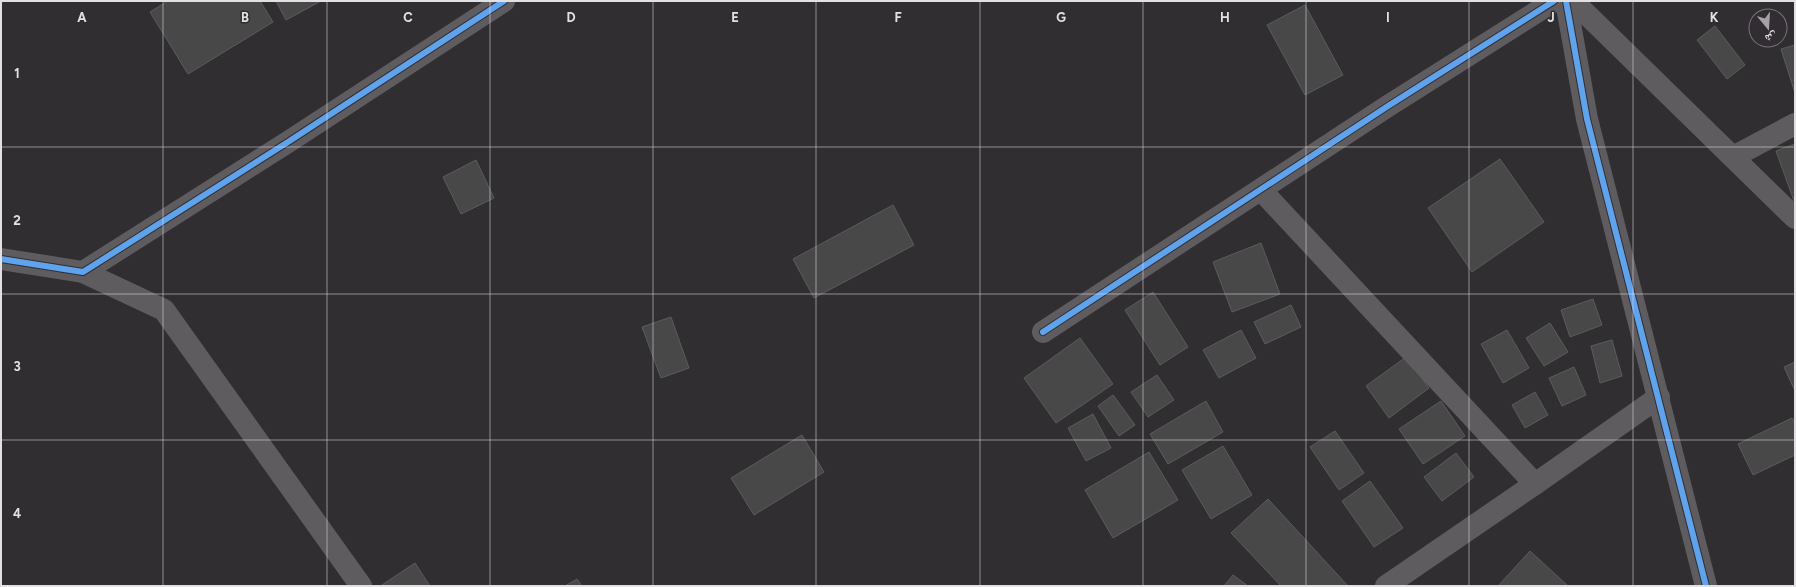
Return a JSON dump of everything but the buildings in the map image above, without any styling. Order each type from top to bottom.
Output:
[{"type":"street","points":[[83,272],[288,142],[504,1]]},
{"type":"street","points":[[1043,332],[1554,1]]},
{"type":"street","points":[[1566,1],[1587,119],[1706,586]]},
{"type":"street","points":[[1573,1],[1795,218]]},
{"type":"street","points":[[1733,157],[1795,124]]},
{"type":"street","points":[[1261,190],[1536,484]]},
{"type":"street","points":[[1,259],[83,272],[164,310],[361,586]]},
{"type":"street","points":[[1386,586],[1536,484],[1659,397]]},
{"type":"cycle path","points":[[1,259],[83,272],[288,142],[504,1]]},
{"type":"cycle path","points":[[1043,332],[1388,106],[1554,1]]},
{"type":"cycle path","points":[[1566,1],[1587,119],[1706,586]]}]
